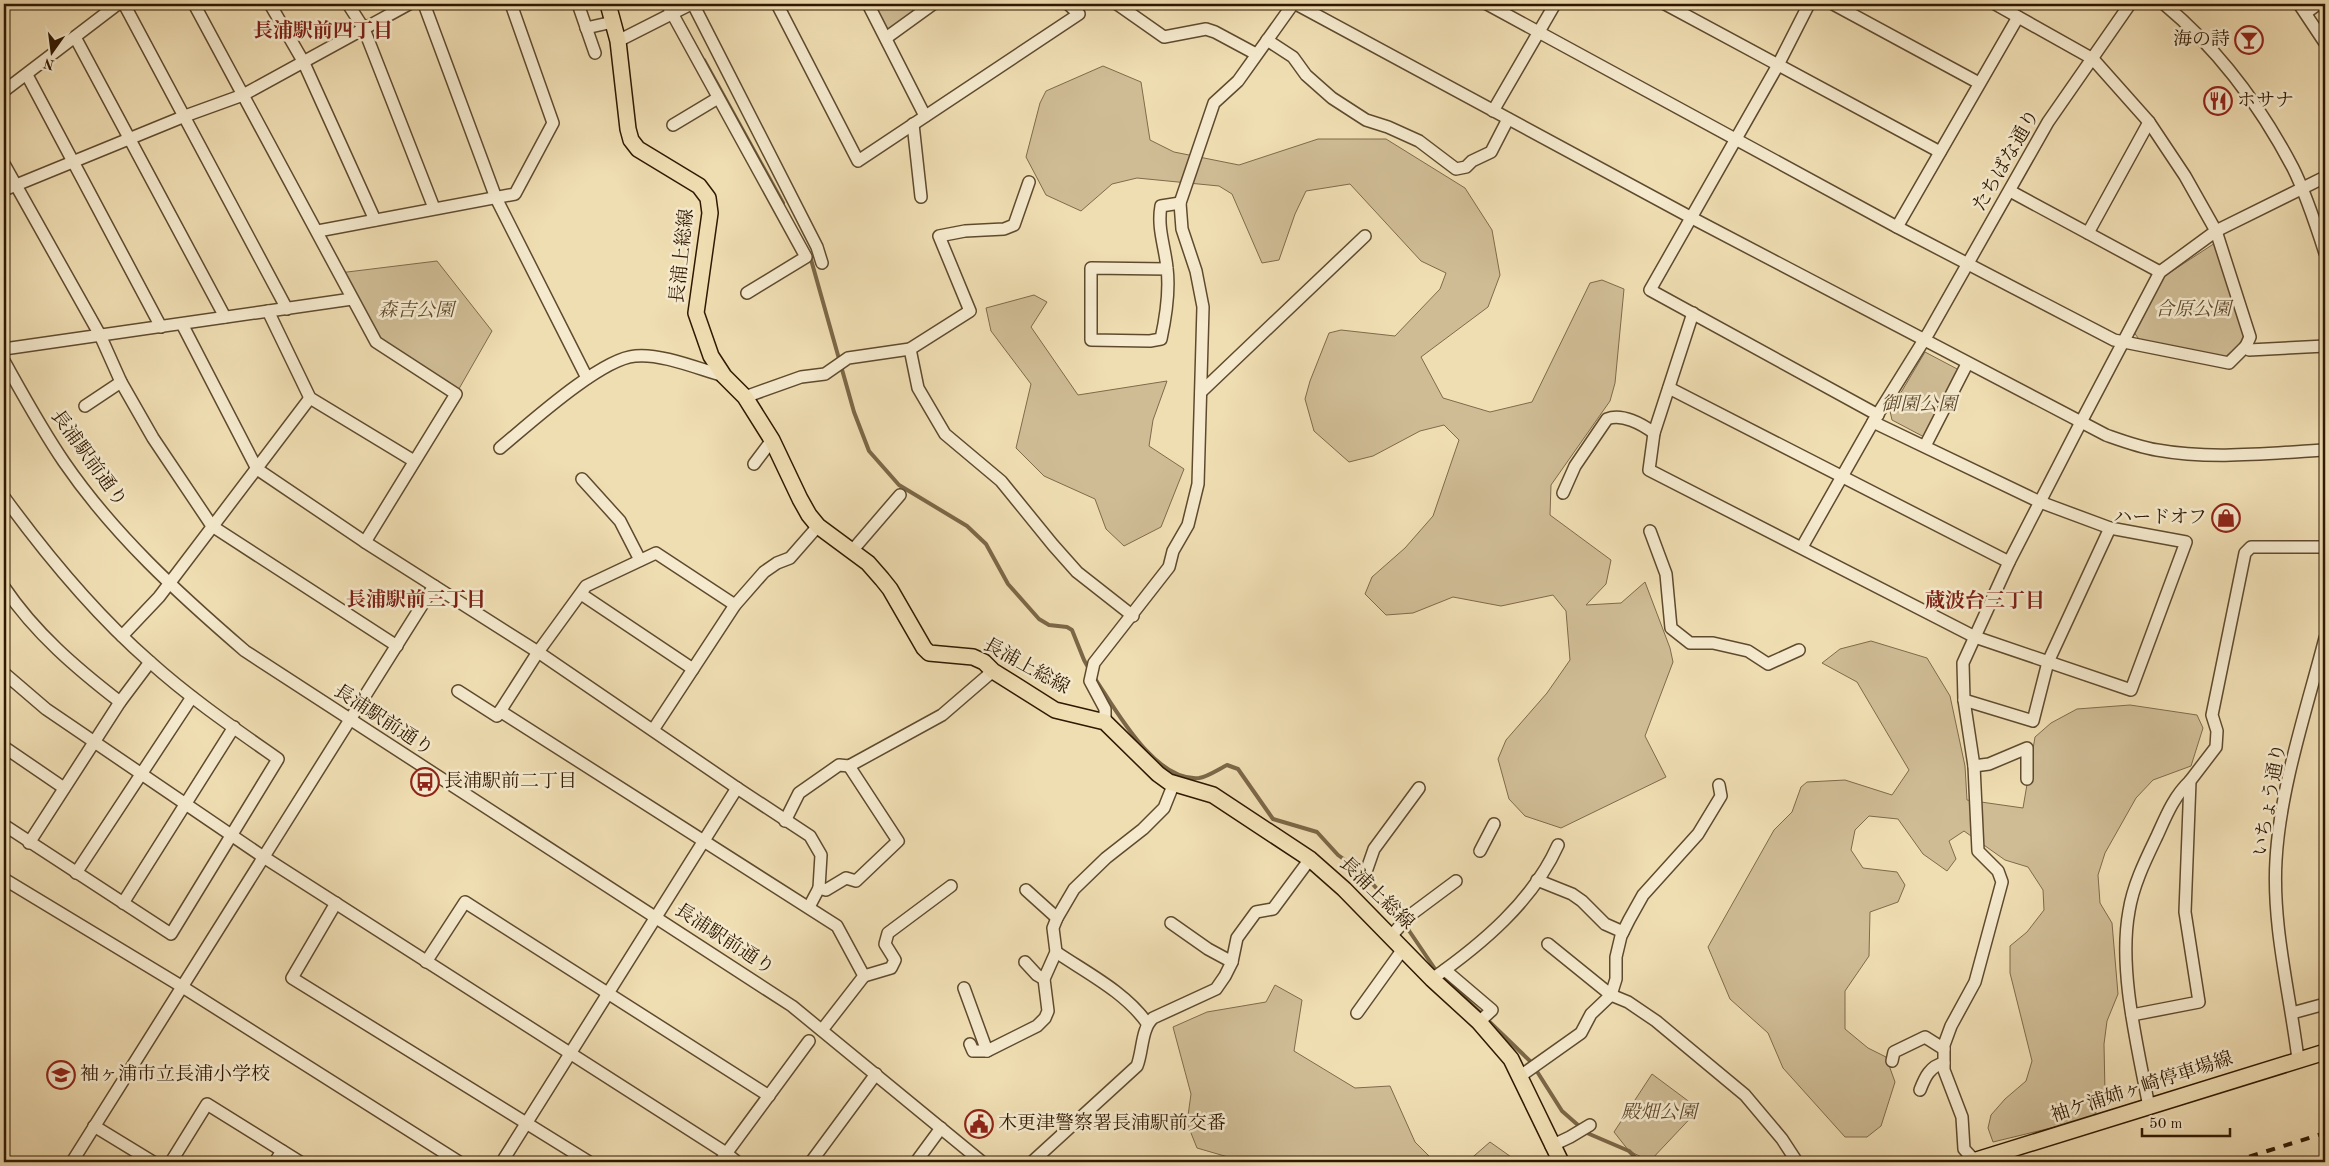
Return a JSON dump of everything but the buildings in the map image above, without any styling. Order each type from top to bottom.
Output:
[{"type":"main road","name":"長浦上総線","points":[[608,4],[618,41],[628,129],[631,140],[638,149],[699,186],[708,198],[710,212],[696,313],[711,356],[724,376],[745,397],[772,440],[800,499],[818,526],[868,564],[890,589],[924,648],[929,653],[973,657],[984,662],[993,670],[1055,710],[1105,722],[1158,774],[1174,784],[1213,795],[1310,858],[1391,936],[1432,979],[1479,1022],[1510,1059],[1551,1146],[1561,1162]]},
{"type":"main road","name":"袖ケ浦姉ヶ崎停車場線","points":[[1973,1162],[2325,1052]]},
{"type":"street","points":[[4,91],[118,4]]},
{"type":"street","points":[[124,4],[287,309]]},
{"type":"street","points":[[194,4],[318,231],[376,342],[456,394],[365,542]]},
{"type":"street","points":[[270,4],[303,61],[375,220]]},
{"type":"street","points":[[348,4],[364,29],[434,208]]},
{"type":"street","points":[[4,190],[185,116],[243,95],[409,4]]},
{"type":"street","points":[[424,4],[496,198],[586,378]]},
{"type":"street","points":[[318,231],[515,194],[553,122],[511,4]]},
{"type":"street","points":[[578,4],[595,53]]},
{"type":"street","points":[[618,41],[670,8],[692,4],[817,247],[822,263]]},
{"type":"street","points":[[777,4],[858,161],[1079,14],[1068,4]]},
{"type":"street","points":[[868,4],[925,116]]},
{"type":"street","points":[[886,38],[933,4]]},
{"type":"street","points":[[1117,4],[1164,37],[1206,29],[1256,54]]},
{"type":"street","points":[[1105,722],[1105,709],[1090,681],[1094,663],[1133,616],[1169,567],[1173,551],[1188,525],[1198,484],[1203,307],[1196,271],[1182,229],[1180,203],[1214,103],[1238,81],[1294,4],[2080,424],[2131,444],[2189,454],[2226,455],[2325,450]]},
{"type":"street","points":[[1487,4],[1737,138],[1897,227],[2122,343],[2229,363],[2246,346],[2250,337],[2216,231],[2185,176],[2149,122],[2093,59],[1995,4]]},
{"type":"street","points":[[1493,111],[1556,4]]},
{"type":"street","points":[[1665,4],[1940,152]]},
{"type":"street","points":[[1693,314],[1654,433],[1649,470],[1974,637],[2131,690],[2186,542],[2110,528],[2040,502],[1925,446],[1876,419],[1693,314],[1650,290],[1737,138],[1809,4]]},
{"type":"street","points":[[1833,4],[1979,83]]},
{"type":"street","name":"たちばな通り","points":[[1802,547],[1968,264],[2048,122],[2130,4]]},
{"type":"street","points":[[2164,4],[2212,50],[2242,88],[2271,130],[2302,188],[2323,237],[2325,253]]},
{"type":"street","points":[[2318,4],[2303,8],[2325,43]]},
{"type":"street","points":[[670,8],[806,257],[747,293]]},
{"type":"street","points":[[1897,227],[2018,17]]},
{"type":"street","points":[[586,28],[613,22]]},
{"type":"street","points":[[75,37],[225,317]]},
{"type":"street","points":[[1267,40],[1293,57],[1312,81],[1332,98],[1366,120],[1388,127],[1419,142],[1456,169],[1466,167],[1491,152],[1508,119]]},
{"type":"street","points":[[27,75],[161,326]]},
{"type":"street","points":[[673,125],[718,98]]},
{"type":"street","points":[[2088,233],[2149,122]]},
{"type":"street","points":[[914,124],[921,197]]},
{"type":"street","points":[[4,164],[100,335],[121,382],[153,438],[212,526],[397,646]]},
{"type":"street","points":[[1973,1162],[1964,1149],[1962,1116],[1944,1070],[1944,1050],[1951,1026],[1975,982],[2002,882],[1998,871],[1978,851],[1974,766],[1964,700],[1963,663],[2009,562],[2160,272],[2216,231],[2325,177]]},
{"type":"street","points":[[745,397],[801,377],[825,374],[848,358],[910,348],[970,311],[939,236],[965,231],[1004,229],[1014,225],[1029,182]]},
{"type":"street","points":[[2010,191],[2160,272]]},
{"type":"street","points":[[1168,269],[1091,268],[1091,340],[1150,341],[1161,339],[1167,311],[1168,269],[1158,220],[1161,206],[1180,203]]},
{"type":"street","points":[[1201,392],[1365,236]]},
{"type":"street","points":[[4,349],[352,299]]},
{"type":"street","points":[[268,311],[310,398],[414,461]]},
{"type":"street","points":[[182,324],[257,469],[365,542],[538,652],[785,821],[810,836],[821,856],[819,888],[809,907]]},
{"type":"street","points":[[2246,346],[2250,350],[2325,346]]},
{"type":"street","points":[[910,348],[918,388],[945,434],[1001,481],[1052,545],[1078,572],[1133,616]]},
{"type":"street","points":[[500,448],[586,378],[617,360],[636,356],[649,356],[724,376]]},
{"type":"street","name":"長浦駅前通り","points":[[4,361],[64,462],[98,506],[168,584],[245,651],[350,721],[754,979],[822,1030],[982,1162]]},
{"type":"street","points":[[1925,446],[1968,364]]},
{"type":"street","points":[[84,406],[121,382]]},
{"type":"street","points":[[1669,388],[2009,562]]},
{"type":"street","points":[[122,636],[168,584],[310,398]]},
{"type":"street","points":[[1563,493],[1582,454],[1607,420],[1612,417],[1643,424],[1654,433]]},
{"type":"street","points":[[754,464],[772,440]]},
{"type":"street","points":[[582,479],[620,522],[640,560]]},
{"type":"street","points":[[851,552],[900,495]]},
{"type":"street","points":[[4,497],[42,548],[122,636],[192,697],[278,759],[230,834],[171,934],[4,825]]},
{"type":"street","points":[[653,730],[735,606],[764,572],[777,563],[790,558],[818,526]]},
{"type":"street","points":[[1964,700],[2033,720],[2048,662],[2110,528]]},
{"type":"street","points":[[1650,531],[1666,574],[1672,628],[1690,643],[1713,643],[1748,651],[1768,664],[1799,650]]},
{"type":"street","points":[[2149,1108],[2132,1015],[2126,951],[2129,910],[2150,850],[2177,792],[2190,780],[2216,747],[2216,731],[2212,716],[2245,553],[2251,547],[2325,547]]},
{"type":"street","points":[[458,691],[497,716],[538,652],[586,586],[656,554],[735,606]]},
{"type":"street","points":[[72,1162],[262,856],[350,721],[434,586]]},
{"type":"street","points":[[4,587],[36,630],[67,660],[120,702]]},
{"type":"street","points":[[581,594],[693,669]]},
{"type":"street","name":"いちょう通り","points":[[2298,1059],[2281,943],[2276,854],[2293,765],[2325,638]]},
{"type":"street","points":[[29,842],[120,702],[150,662]]},
{"type":"street","points":[[785,821],[799,793],[839,765],[850,766],[942,715],[993,670]]},
{"type":"street","points":[[4,673],[46,709],[262,856],[572,1054],[723,1158],[737,1162]]},
{"type":"street","points":[[76,873],[140,773],[192,697]]},
{"type":"street","points":[[500,711],[837,926],[864,976]]},
{"type":"street","points":[[123,903],[234,727]]},
{"type":"street","points":[[4,747],[64,788]]},
{"type":"street","points":[[1974,766],[1989,764],[2028,748],[2027,779]]},
{"type":"street","points":[[819,888],[826,890],[846,878],[856,881],[898,841],[850,766]]},
{"type":"street","points":[[2132,1015],[2199,1002],[2185,912],[2190,780]]},
{"type":"street","points":[[970,1044],[973,1051],[987,1051],[1037,1026],[1045,1018],[1048,1011],[1044,979],[1056,952],[1053,928],[1057,918],[1074,890],[1106,858],[1143,829],[1164,808],[1174,784]]},
{"type":"street","points":[[1519,1077],[1581,1033],[1591,1014],[1611,995],[1616,979],[1616,957],[1623,932],[1644,895],[1698,834],[1721,796],[1720,785]]},
{"type":"street","points":[[502,1162],[572,1054],[737,788]]},
{"type":"street","points":[[1367,869],[1374,849],[1419,788]]},
{"type":"street","points":[[1480,851],[1494,824]]},
{"type":"street","points":[[1432,979],[1478,946],[1508,916],[1548,867],[1558,845]]},
{"type":"street","points":[[1032,1162],[1137,1066],[1142,1054],[1147,1023],[1153,1018],[1216,988],[1226,976],[1232,962],[1237,938],[1256,912],[1273,909],[1310,858]]},
{"type":"street","points":[[4,879],[181,986],[459,1162]]},
{"type":"street","points":[[1537,880],[1572,894],[1582,901],[1604,924],[1623,932]]},
{"type":"street","points":[[1391,936],[1409,916],[1456,881]]},
{"type":"street","points":[[822,1030],[864,976],[891,968],[895,960],[885,944],[888,934],[952,886]]},
{"type":"street","points":[[1026,890],[1057,918]]},
{"type":"street","points":[[426,962],[465,902],[769,1096]]},
{"type":"street","points":[[336,903],[292,978],[588,1162]]},
{"type":"street","points":[[1171,923],[1208,949],[1232,962]]},
{"type":"street","points":[[1548,944],[1611,995],[1628,1002],[1656,1021],[1745,1095],[1782,1139],[1797,1162]]},
{"type":"street","points":[[1357,1013],[1403,948]]},
{"type":"street","points":[[1056,952],[1115,992],[1139,1011],[1147,1023]]},
{"type":"street","points":[[1025,962],[1037,975],[1044,979]]},
{"type":"street","points":[[1445,970],[1492,1010],[1479,1022]]},
{"type":"street","points":[[964,988],[987,1051]]},
{"type":"street","points":[[2292,1014],[2325,1004]]},
{"type":"street","points":[[1892,1061],[1894,1052],[1925,1037],[1944,1050]]},
{"type":"street","points":[[723,1158],[809,1041]]},
{"type":"street","points":[[1920,1090],[1935,1064],[1944,1063]]},
{"type":"street","points":[[811,1162],[876,1074]]},
{"type":"street","points":[[171,1162],[207,1104],[300,1162]]},
{"type":"street","points":[[1551,1146],[1590,1125]]},
{"type":"street","points":[[94,1126],[153,1162]]},
{"type":"street","points":[[916,1162],[941,1128]]},
{"type":"street","points":[[275,1162],[282,1151]]},
{"type":"green space","points":[[868,4],[933,4],[886,38]]},
{"type":"green space","points":[[1103,66],[1141,82],[1150,140],[1174,152],[1239,165],[1318,139],[1386,139],[1465,188],[1492,230],[1500,275],[1488,307],[1421,357],[1443,398],[1490,412],[1532,402],[1590,283],[1602,280],[1624,289],[1615,383],[1610,401],[1551,485],[1550,515],[1611,560],[1606,584],[1586,605],[1621,603],[1645,582],[1670,648],[1673,662],[1645,736],[1666,777],[1561,828],[1525,816],[1509,799],[1498,759],[1506,740],[1547,693],[1570,660],[1566,611],[1553,595],[1501,606],[1453,597],[1413,613],[1386,615],[1365,594],[1372,577],[1405,548],[1433,516],[1459,440],[1444,425],[1420,431],[1373,456],[1349,462],[1314,431],[1305,399],[1329,333],[1341,330],[1395,336],[1440,289],[1446,273],[1421,261],[1350,184],[1306,191],[1295,214],[1279,260],[1262,263],[1232,194],[1219,186],[1137,178],[1112,184],[1081,211],[1046,195],[1026,157],[1040,103],[1046,91]]},
{"type":"green space","name":"合原公園","points":[[2215,243],[2244,335],[2239,345],[2224,358],[2141,342],[2133,331],[2163,277]]},
{"type":"green space","name":"森吉公園","points":[[437,261],[492,331],[456,394],[376,342],[339,273]]},
{"type":"green space","points":[[1034,295],[1047,302],[1031,327],[1078,395],[1167,381],[1153,420],[1149,446],[1184,469],[1161,527],[1124,546],[1106,529],[1095,499],[1044,476],[1016,448],[1031,384],[991,331],[986,308]]},
{"type":"green space","name":"御園公園","points":[[1925,352],[1961,371],[1926,438],[1892,420],[1890,411]]},
{"type":"green space","points":[[1871,641],[1927,658],[1950,696],[1965,766],[1967,800],[2023,808],[2035,737],[2051,723],[2077,709],[2130,705],[2197,715],[2203,728],[2191,766],[2153,780],[2136,798],[2105,853],[2098,875],[2100,903],[2112,923],[2118,994],[2107,1021],[2104,1044],[2105,1093],[2101,1105],[2092,1118],[1993,1142],[1988,1128],[1991,1115],[2005,1099],[2026,1081],[2032,1061],[2010,973],[2010,946],[2027,932],[2044,910],[2043,890],[2028,867],[2005,860],[1964,831],[1949,841],[1956,859],[1947,871],[1923,854],[1898,819],[1869,816],[1855,830],[1851,850],[1863,868],[1897,872],[1905,885],[1898,902],[1870,912],[1869,956],[1845,991],[1845,1029],[1868,1048],[1886,1057],[1895,1082],[1881,1126],[1867,1137],[1845,1137],[1783,1068],[1768,1033],[1730,999],[1708,947],[1774,830],[1792,812],[1801,787],[1807,782],[1845,780],[1892,795],[1909,770],[1857,682],[1822,663],[1840,649]]},
{"type":"green space","points":[[1275,985],[1302,1000],[1294,1051],[1355,1088],[1390,1086],[1415,1142],[1435,1162],[1234,1162],[1228,1157],[1197,1148],[1187,1123],[1191,1094],[1173,1027],[1207,1012],[1266,1002]]},
{"type":"green space","name":"殿畑公園","points":[[1652,1074],[1699,1109],[1650,1161],[1629,1151],[1614,1132]]},
{"type":"green space","points":[[1490,1142],[1514,1159],[1511,1162],[1467,1162]]},
{"type":"waterway","points":[[704,60],[783,203]]},
{"type":"waterway","points":[[810,256],[854,412],[869,451],[899,485],[967,526],[986,544],[1008,584],[1039,619],[1049,625],[1067,627],[1072,630],[1089,669]]},
{"type":"waterway","points":[[1094,677],[1138,741],[1167,768],[1182,776],[1199,778],[1227,765],[1238,769],[1273,819],[1317,832],[1338,855],[1363,873],[1393,907],[1435,969],[1531,1062],[1562,1111],[1587,1133],[1629,1151],[1640,1162]]},
{"type":"railway","points":[[2232,1162],[2325,1133]]},
{"type":"place","name":"海の詩","points":[[2249,40]]},
{"type":"place","name":"ホサナ","points":[[2218,101]]},
{"type":"place","name":"ハードオフ","points":[[2226,518]]},
{"type":"place","name":"長浦駅前二丁目","points":[[425,782]]},
{"type":"place","name":"袖ヶ浦市立長浦小学校","points":[[61,1075]]},
{"type":"place","name":"木更津警察署長浦駅前交番","points":[[979,1124]]},
{"type":"district","name":"長浦駅前四丁目","points":[[323,32]]},
{"type":"district","name":"長浦駅前三丁目","points":[[416,601]]},
{"type":"district","name":"蔵波台三丁目","points":[[1985,602]]}]
